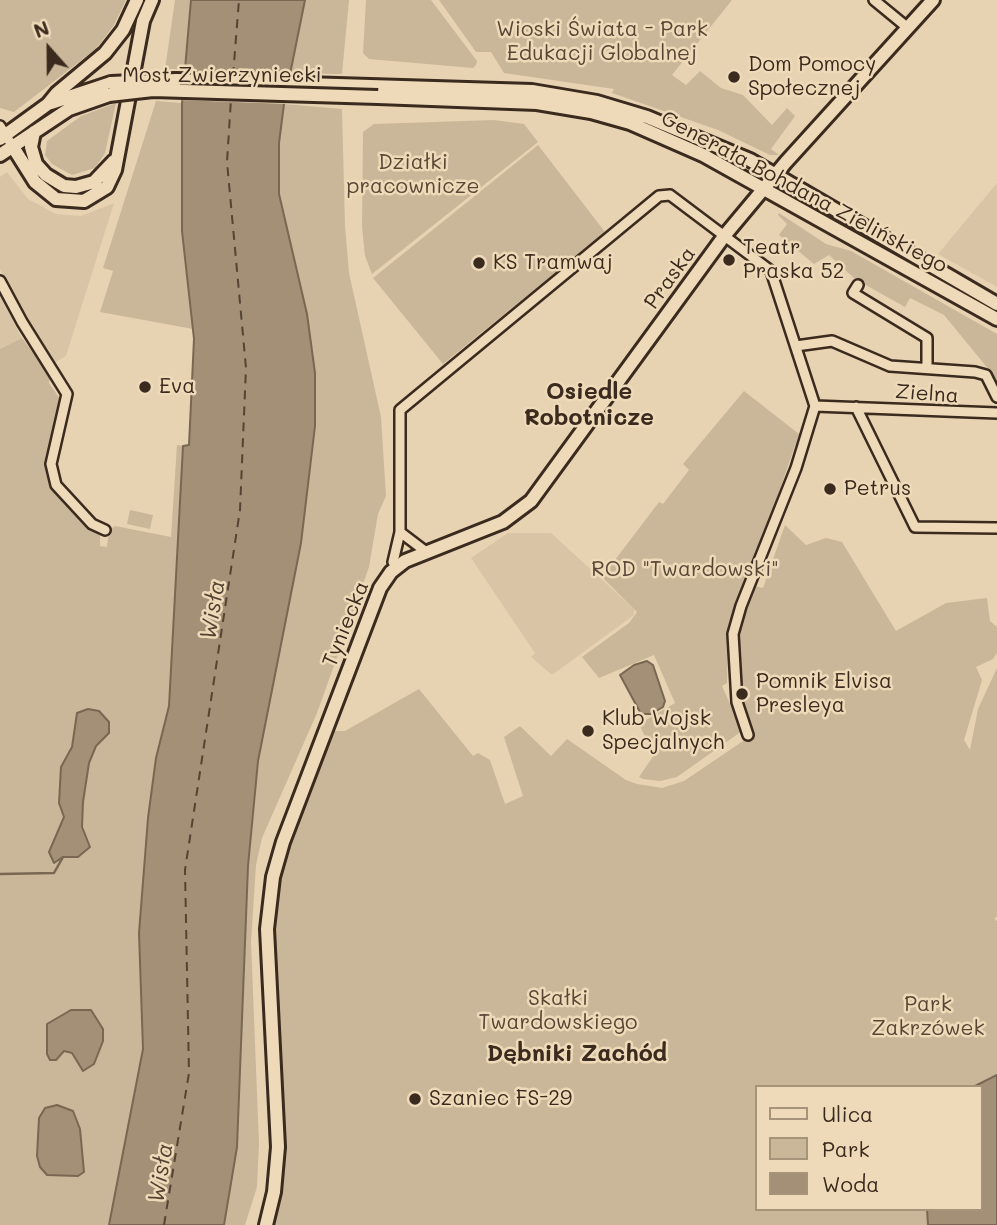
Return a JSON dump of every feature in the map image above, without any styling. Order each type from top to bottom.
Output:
[{"type":"street","points":[[137,0],[114,43],[48,104],[2,133],[46,194],[70,202],[84,201],[102,192],[113,175],[148,4]]},
{"type":"street","points":[[874,0],[908,28]]},
{"type":"street","name":"Praska","points":[[396,567],[425,551],[503,522],[531,501],[726,235],[775,175],[933,0]]},
{"type":"street","name":"Most Zwierzyniecki","points":[[0,155],[68,109],[110,89]]},
{"type":"street","name":"Most Zwierzyniecki","points":[[48,104],[110,89],[378,92]]},
{"type":"street","name":"Generała Bohdana Zielińskiego","points":[[378,92],[532,91],[597,102],[688,134],[775,175],[997,304]]},
{"type":"street","name":"Generała Bohdana Zielińskiego","points":[[378,92],[525,102],[591,111],[665,136],[764,188],[997,319]]},
{"type":"street","points":[[34,132],[31,147],[36,164],[52,180],[64,186],[76,187],[94,182],[115,160]]},
{"type":"street","name":"Tyniecka","points":[[266,1225],[274,1192],[278,1147],[267,929],[273,877],[283,842],[368,616],[380,588],[396,567],[394,562],[400,532],[400,410],[665,194],[726,235]]},
{"type":"street","points":[[726,235],[771,271],[815,406],[796,468],[741,606],[733,634],[737,702],[748,735]]},
{"type":"street","points":[[0,281],[22,323],[67,394],[51,464],[56,485],[92,524],[105,530]]},
{"type":"street","points":[[858,285],[853,293],[927,338],[927,369]]},
{"type":"street","points":[[796,345],[832,341],[890,366],[986,375],[997,397]]},
{"type":"street","name":"Zielna","points":[[815,406],[997,414]]},
{"type":"street","points":[[856,407],[915,527],[997,528]]},
{"type":"street","points":[[400,532],[425,551]]},
{"type":"shaded area","points":[[7,172],[28,199],[56,214],[81,216],[114,203],[66,356],[54,363],[19,307],[0,269],[0,177]]},
{"type":"shaded area","points":[[997,183],[997,287],[938,254]]},
{"type":"shaded area","points":[[0,296],[22,338],[0,349]]},
{"type":"shaded area","points":[[508,533],[551,533],[634,609],[634,615],[552,675],[531,657],[535,653],[471,558]]},
{"type":"green space","points":[[0,0],[126,0],[114,25],[96,49],[14,112],[0,108]]},
{"type":"green space","points":[[175,0],[191,0],[184,69],[165,69]]},
{"type":"green space","points":[[305,0],[349,0],[342,74],[290,73]]},
{"type":"green space","points":[[366,0],[431,0],[477,61],[476,65],[473,68],[369,59],[363,53]]},
{"type":"green space","name":"Wioski Świata - Park Edukacji Globalnej","points":[[439,0],[732,0],[672,75],[686,85],[700,71],[721,88],[743,95],[772,125],[787,108],[795,116],[771,149],[779,155],[770,155],[718,130],[612,93],[614,89],[504,73],[491,52],[476,52]]},
{"type":"green space","points":[[156,101],[182,103],[182,231],[193,329],[100,312],[113,271],[103,268]]},
{"type":"green space","points":[[116,103],[105,153],[95,168],[72,175],[52,164],[45,155],[47,141],[81,116]]},
{"type":"green space","points":[[284,104],[342,109],[349,273],[381,417],[386,496],[378,514],[369,567],[317,713],[262,838],[256,865],[251,942],[259,1144],[257,1187],[245,1225],[224,1225],[237,1147],[248,866],[258,761],[301,543],[315,426],[315,373],[307,314],[279,194],[279,143]]},
{"type":"green space","name":"Działki pracownicze","points":[[494,120],[524,124],[538,142],[372,274],[365,256],[362,227],[363,132],[374,124]]},
{"type":"green space","name":"KS Tramwaj","points":[[538,145],[605,232],[443,364],[373,278]]},
{"type":"green space","points":[[779,213],[826,244],[851,251],[997,334],[997,385],[990,371],[944,315],[910,298],[905,307],[855,279],[829,255],[814,264],[779,235],[787,224]]},
{"type":"green space","points":[[22,338],[50,375],[49,383],[60,399],[48,462],[49,480],[100,535],[100,546],[107,547],[109,530],[115,526],[171,537],[177,445],[183,446],[169,706],[148,818],[139,933],[143,1049],[126,1157],[109,1225],[0,1225],[0,349]]},
{"type":"green space","name":"ROD \"Twardowski\"","points":[[744,391],[799,434],[728,639],[727,683],[722,686],[742,731],[677,777],[660,781],[643,779],[639,777],[654,755],[639,724],[675,703],[654,655],[599,678],[582,657],[629,623],[637,612],[602,577],[659,502],[663,504],[689,470],[683,464]]},
{"type":"green space","points":[[130,510],[153,515],[150,529],[127,524]]},
{"type":"green space","name":"Skałki Twardowskiego","points":[[785,525],[806,545],[826,538],[842,542],[896,631],[946,603],[987,598],[990,621],[997,627],[997,653],[993,659],[976,667],[982,680],[964,740],[970,750],[978,709],[997,668],[997,917],[994,918],[997,921],[997,1225],[271,1225],[284,1174],[286,1145],[272,942],[275,892],[286,846],[331,731],[345,731],[419,689],[473,756],[478,753],[490,760],[505,804],[523,796],[504,737],[520,726],[551,756],[567,739],[626,780],[637,784],[662,788],[684,781],[749,737],[741,710],[735,639],[740,615],[754,586],[763,588]]},
{"type":"water","name":"Wisła","points":[[191,0],[305,0],[284,104],[279,143],[279,194],[307,314],[315,373],[315,426],[301,543],[258,761],[248,866],[237,1147],[224,1225],[109,1225],[143,1049],[139,933],[148,818],[156,758],[169,706],[183,446],[189,445],[194,339],[182,231],[182,103]]},
{"type":"water","points":[[647,661],[653,665],[665,701],[663,707],[651,714],[641,714],[620,675],[634,665]]},
{"type":"water","points":[[88,709],[99,711],[109,722],[109,733],[96,746],[89,763],[83,802],[82,827],[90,847],[78,857],[63,857],[54,863],[49,852],[64,817],[59,803],[61,767],[72,747],[77,713]]},
{"type":"water","points":[[71,1010],[91,1010],[103,1029],[103,1041],[94,1064],[83,1071],[72,1053],[64,1051],[56,1060],[50,1060],[47,1054],[47,1024]]},
{"type":"water","points":[[997,1075],[997,1225],[928,1225],[927,1211],[983,1211],[983,1085],[977,1085]]},
{"type":"water","points":[[57,1105],[73,1111],[80,1129],[84,1172],[78,1176],[47,1175],[40,1167],[37,1156],[39,1118],[45,1108]]},
{"type":"pier","points":[[181,72],[293,75],[288,104],[179,100]]},
{"type":"waterway","points":[[0,874],[54,873],[63,857]]},
{"type":"ferry route","points":[[233,76],[239,0]]},
{"type":"ferry route","points":[[164,1225],[189,1073],[185,870],[240,510],[246,368],[227,162],[231,99]]},
{"type":"place","name":"Dom Pomocy Społecznej","points":[[734,77]]},
{"type":"place","name":"Teatr Praska 52","points":[[729,260]]},
{"type":"place","name":"KS Tramwaj","points":[[479,263]]},
{"type":"place","name":"Eva","points":[[145,387]]},
{"type":"place","name":"Petrus","points":[[830,489]]},
{"type":"place","name":"Pomnik Elvisa Presleya","points":[[742,694]]},
{"type":"place","name":"Klub Wojsk Specjalnych","points":[[588,731]]},
{"type":"place","name":"Szaniec FS-29","points":[[415,1099]]},
{"type":"district","name":"Osiedle Robotnicze","points":[[589,405]]},
{"type":"district","name":"Dębniki Zachód","points":[[577,1054]]},
{"type":"park label","name":"Park Zakrzówek","points":[[928,1017]]}]
